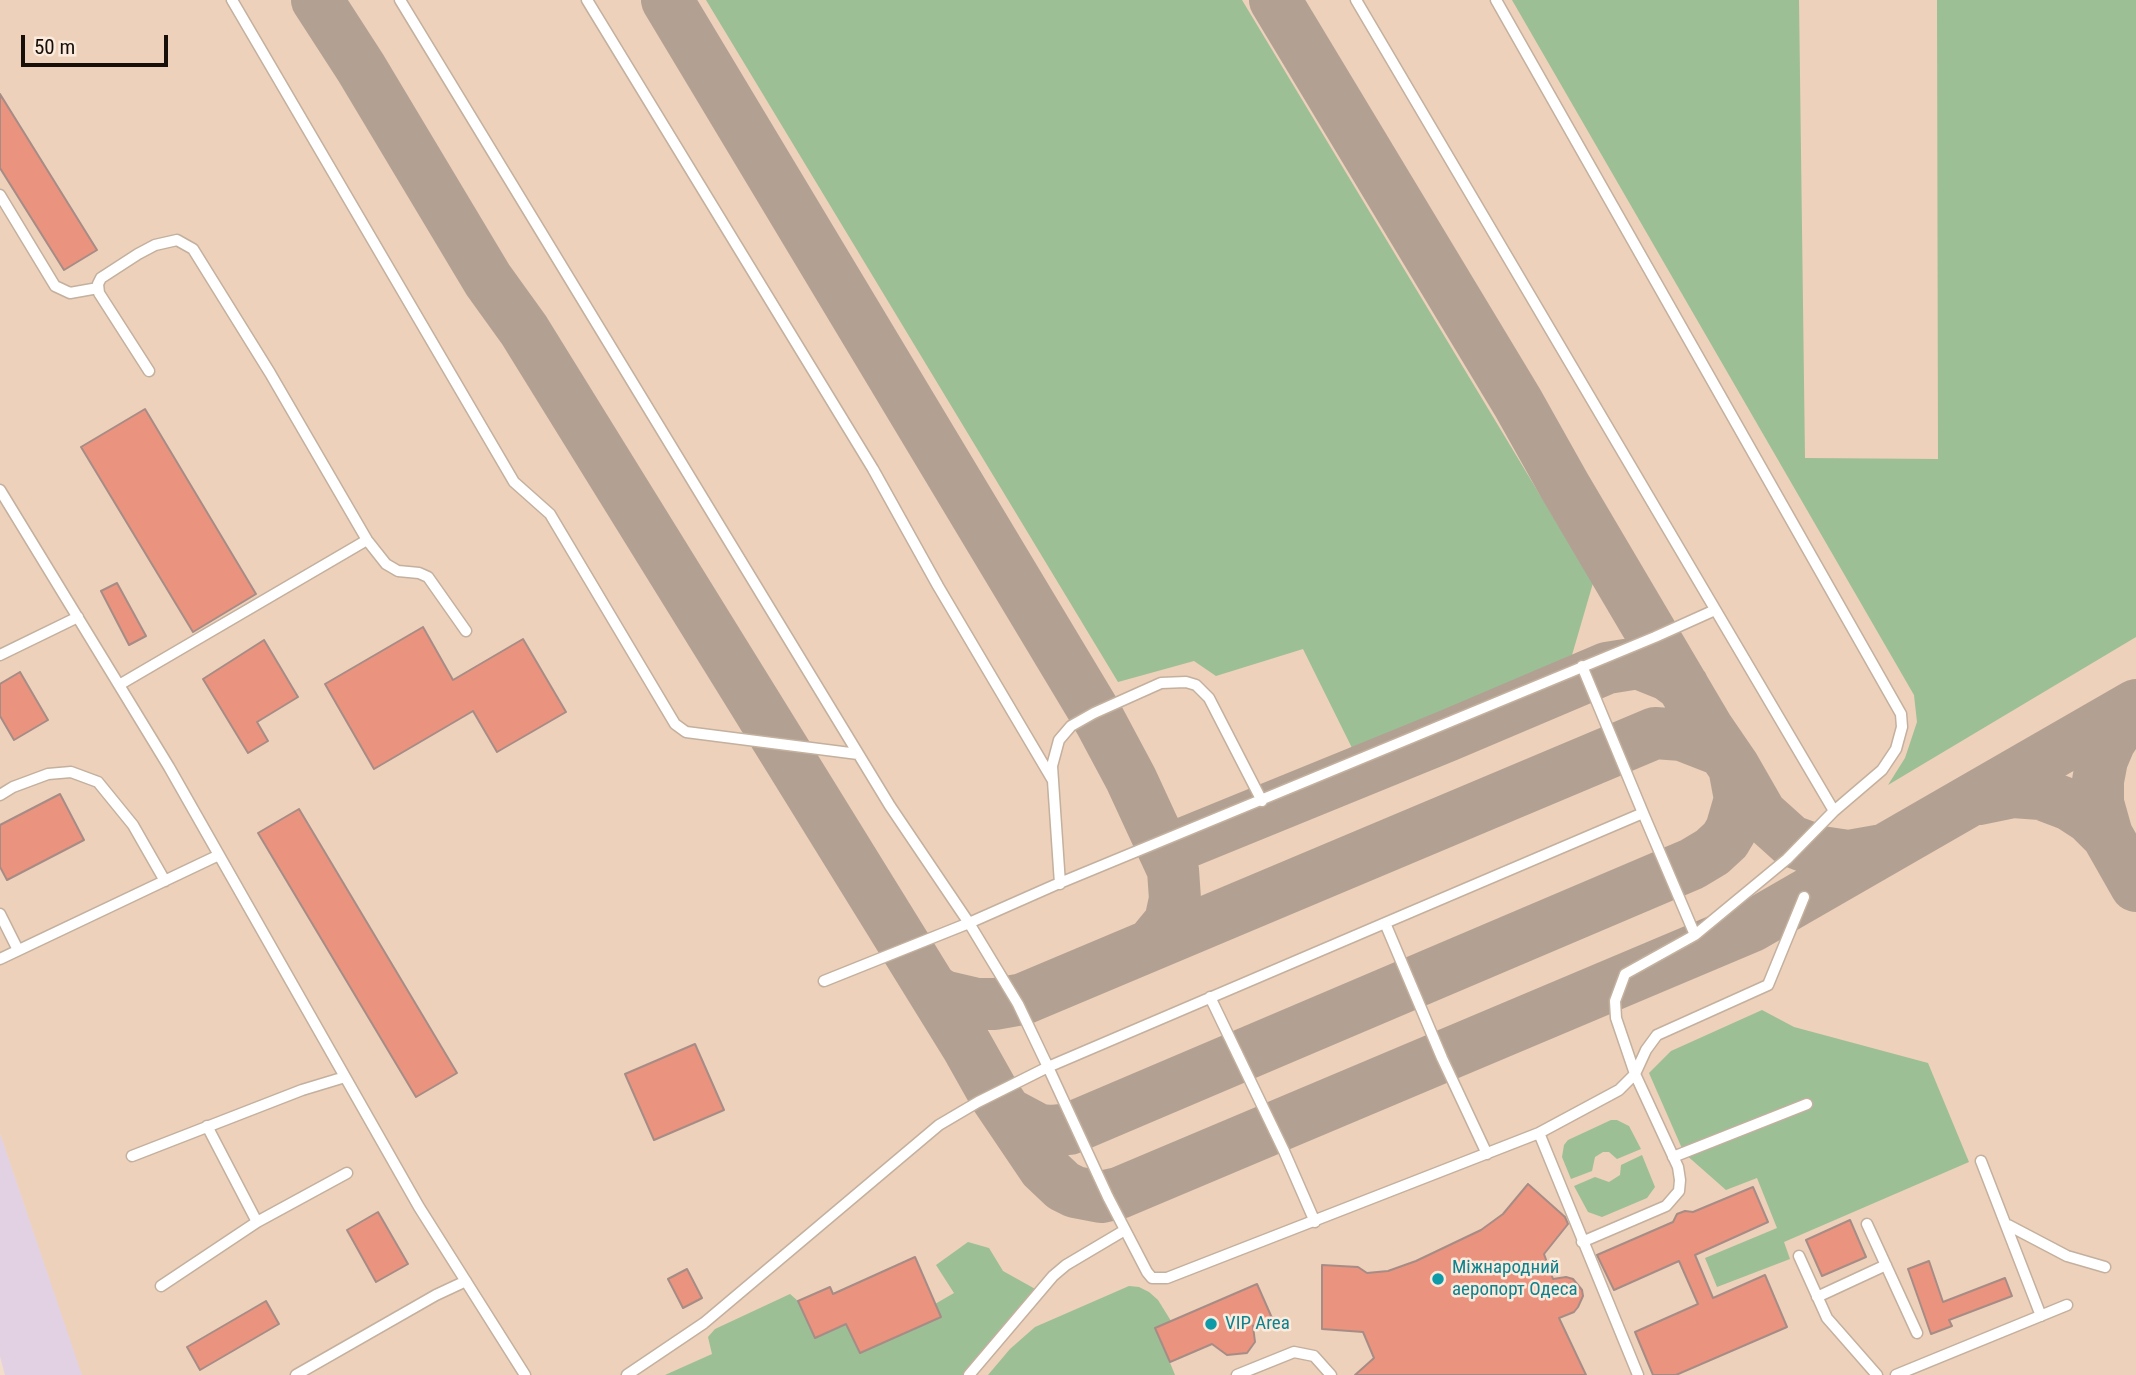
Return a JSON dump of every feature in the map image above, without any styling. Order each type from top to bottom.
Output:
[{"type":"lane","points":[[232,0],[514,482],[550,514],[675,724],[686,733],[858,754]]},
{"type":"lane","points":[[400,0],[890,806],[969,923],[1018,1003],[1125,1230],[1152,1278],[1167,1278],[1487,1154],[1539,1133],[1619,1090],[1635,1074],[1646,1050],[1657,1035],[1768,985],[1804,897]]},
{"type":"lane","points":[[587,0],[873,469],[938,586],[1052,779]]},
{"type":"lane","points":[[1356,0],[1834,811]]},
{"type":"lane","points":[[1496,0],[1901,714],[1902,727],[1896,749],[1882,770],[1834,811],[1787,859],[1695,935],[1632,968],[1621,981],[1614,1011],[1635,1074],[1673,1157],[1680,1180],[1679,1191],[1666,1206],[1582,1242]]},
{"type":"lane","points":[[0,195],[55,286],[70,293],[98,288]]},
{"type":"lane","points":[[149,371],[98,288],[101,278],[155,245],[177,240],[193,249],[270,373],[367,540],[386,564],[398,571],[419,573],[428,577],[466,631]]},
{"type":"lane","points":[[0,490],[219,855],[419,1207],[525,1375]]},
{"type":"lane","points":[[119,685],[367,540]]},
{"type":"lane","points":[[824,981],[1638,645],[1715,610]]},
{"type":"lane","points":[[0,655],[78,617]]},
{"type":"lane","points":[[1582,666],[1695,935]]},
{"type":"lane","points":[[1060,884],[1052,779],[1054,754],[1064,732],[1094,713],[1161,683],[1186,682],[1196,685],[1213,704],[1262,801]]},
{"type":"lane","points":[[0,795],[13,787],[48,774],[71,772],[98,782],[133,825],[165,881]]},
{"type":"lane","points":[[627,1375],[704,1323],[939,1125],[978,1102],[1048,1067],[1643,813]]},
{"type":"lane","points":[[0,959],[219,855]]},
{"type":"lane","points":[[0,914],[18,950]]},
{"type":"lane","points":[[1385,923],[1487,1154]]},
{"type":"lane","points":[[1210,997],[1315,1222]]},
{"type":"lane","points":[[132,1156],[302,1090],[345,1077]]},
{"type":"lane","points":[[1673,1157],[1807,1104]]},
{"type":"lane","points":[[207,1126],[257,1222]]},
{"type":"lane","points":[[1539,1133],[1638,1375]]},
{"type":"lane","points":[[1981,1161],[2042,1315]]},
{"type":"lane","points":[[161,1286],[257,1222],[347,1174]]},
{"type":"lane","points":[[1867,1224],[1917,1333]]},
{"type":"lane","points":[[2008,1225],[2067,1256],[2105,1267]]},
{"type":"lane","points":[[969,1375],[1052,1276],[1125,1230]]},
{"type":"lane","points":[[1799,1256],[1826,1318],[1877,1375]]},
{"type":"lane","points":[[1817,1297],[1886,1265]]},
{"type":"lane","points":[[296,1375],[436,1295],[466,1281]]},
{"type":"lane","points":[[1896,1375],[2067,1305]]},
{"type":"lane","points":[[1237,1375],[1294,1352],[1314,1356],[1331,1375]]},
{"type":"shaded area","points":[[0,0],[2136,0],[2136,1375],[82,1375],[0,1133]]},
{"type":"shaded area","points":[[0,1133],[82,1375],[5,1375],[0,1356]]},
{"type":"green space","points":[[706,0],[1242,0],[1593,583],[1572,655],[1355,754],[1303,649],[1216,676],[1194,661],[1118,682]]},
{"type":"green space","points":[[1512,0],[1799,0],[1805,458],[1938,459],[1937,0],[2136,0],[2136,637],[1888,785],[1905,758],[1917,722],[1914,695]]},
{"type":"green space","points":[[1762,1010],[1794,1027],[1928,1063],[1969,1162],[1784,1242],[1790,1259],[1717,1287],[1705,1258],[1777,1228],[1757,1178],[1726,1190],[1684,1153],[1649,1073],[1671,1051]]},
{"type":"green space","points":[[1611,1120],[1629,1126],[1641,1149],[1617,1159],[1609,1152],[1603,1152],[1595,1157],[1592,1171],[1571,1179],[1562,1157],[1564,1145],[1568,1140]]},
{"type":"green space","points":[[1642,1155],[1655,1187],[1647,1198],[1602,1217],[1588,1212],[1574,1186],[1595,1177],[1609,1182],[1620,1175],[1621,1165]]},
{"type":"green space","points":[[968,1242],[989,1248],[1003,1271],[1037,1290],[965,1375],[665,1375],[712,1354],[708,1337],[715,1329],[790,1294],[798,1301],[815,1338],[846,1324],[861,1353],[940,1317],[935,1304],[954,1293],[936,1265]]},
{"type":"green space","points":[[1129,1286],[1149,1292],[1158,1300],[1171,1321],[1156,1328],[1175,1375],[988,1375],[1010,1349],[1035,1327]]},
{"type":"building","points":[[0,94],[97,250],[64,270],[0,168]]},
{"type":"building","points":[[145,409],[256,594],[193,632],[81,447]]},
{"type":"building","points":[[117,583],[146,636],[129,645],[101,591]]},
{"type":"building","points":[[423,627],[453,680],[523,639],[566,712],[497,752],[473,711],[374,769],[325,684]]},
{"type":"building","points":[[264,640],[298,697],[257,722],[268,741],[248,753],[203,679]]},
{"type":"building","points":[[20,672],[48,720],[14,740],[0,716],[0,684]]},
{"type":"building","points":[[60,794],[84,840],[7,880],[0,867],[0,825]]},
{"type":"building","points":[[299,809],[457,1073],[416,1097],[258,833]]},
{"type":"building","points":[[695,1044],[724,1110],[654,1140],[625,1074]]},
{"type":"building","name":"Міжнародний аеропорт Одеса","points":[[1528,1184],[1565,1217],[1568,1224],[1544,1254],[1553,1279],[1573,1279],[1582,1290],[1583,1296],[1574,1312],[1559,1318],[1586,1375],[1355,1375],[1374,1358],[1363,1332],[1322,1329],[1322,1265],[1358,1267],[1367,1273],[1388,1271],[1416,1261],[1481,1230],[1503,1214]]},
{"type":"building","points":[[1753,1187],[1768,1222],[1695,1255],[1713,1298],[1765,1275],[1787,1327],[1676,1375],[1653,1375],[1635,1332],[1698,1304],[1679,1261],[1614,1290],[1597,1255],[1673,1222],[1677,1214],[1693,1212]]},
{"type":"building","points":[[378,1212],[408,1264],[376,1282],[347,1230]]},
{"type":"building","points":[[1850,1220],[1866,1257],[1822,1276],[1806,1240]]},
{"type":"building","points":[[915,1257],[941,1317],[860,1353],[846,1324],[815,1338],[798,1301],[830,1287],[833,1294]]},
{"type":"building","points":[[1929,1261],[1943,1302],[2005,1278],[2012,1296],[1949,1320],[1952,1326],[1931,1334],[1908,1269]]},
{"type":"building","points":[[687,1269],[702,1298],[683,1308],[668,1279]]},
{"type":"building","name":"VIP Area","points":[[1257,1284],[1272,1318],[1253,1326],[1255,1342],[1247,1353],[1227,1355],[1212,1344],[1170,1362],[1155,1328]]},
{"type":"building","points":[[266,1301],[279,1324],[200,1370],[187,1347]]},
{"type":"taxiway","points":[[317,0],[361,68],[488,280],[524,330],[810,792],[994,1094],[1044,1168],[1063,1186],[1075,1192],[1101,1197],[1119,1193],[1752,926],[2136,705]]},
{"type":"taxiway","points":[[667,0],[1100,721],[1131,779],[1173,870],[1175,899],[1170,922],[1151,945]]},
{"type":"taxiway","points":[[1275,0],[1761,814],[1791,841],[1821,852],[1848,856],[1882,850]]},
{"type":"taxiway","points":[[1165,851],[1607,668],[1638,663],[1668,675],[1683,686]]},
{"type":"taxiway","points":[[1979,799],[2013,792],[2041,794],[2070,805],[2090,818],[2107,835],[2098,803],[2102,760],[2110,741],[2136,707]]},
{"type":"taxiway","points":[[932,989],[943,996],[977,1004],[1023,999],[1655,733],[1682,735],[1723,751]]},
{"type":"taxiway","points":[[1009,1114],[1039,1130],[1069,1129],[1692,864],[1712,852],[1731,830],[1740,799],[1734,767]]},
{"type":"taxiway","points":[[2107,835],[2136,886]]},
{"type":"place","name":"Міжнародний аеропорт Одеса","points":[[1438,1279]]},
{"type":"place","name":"VIP Area","points":[[1211,1324]]}]
